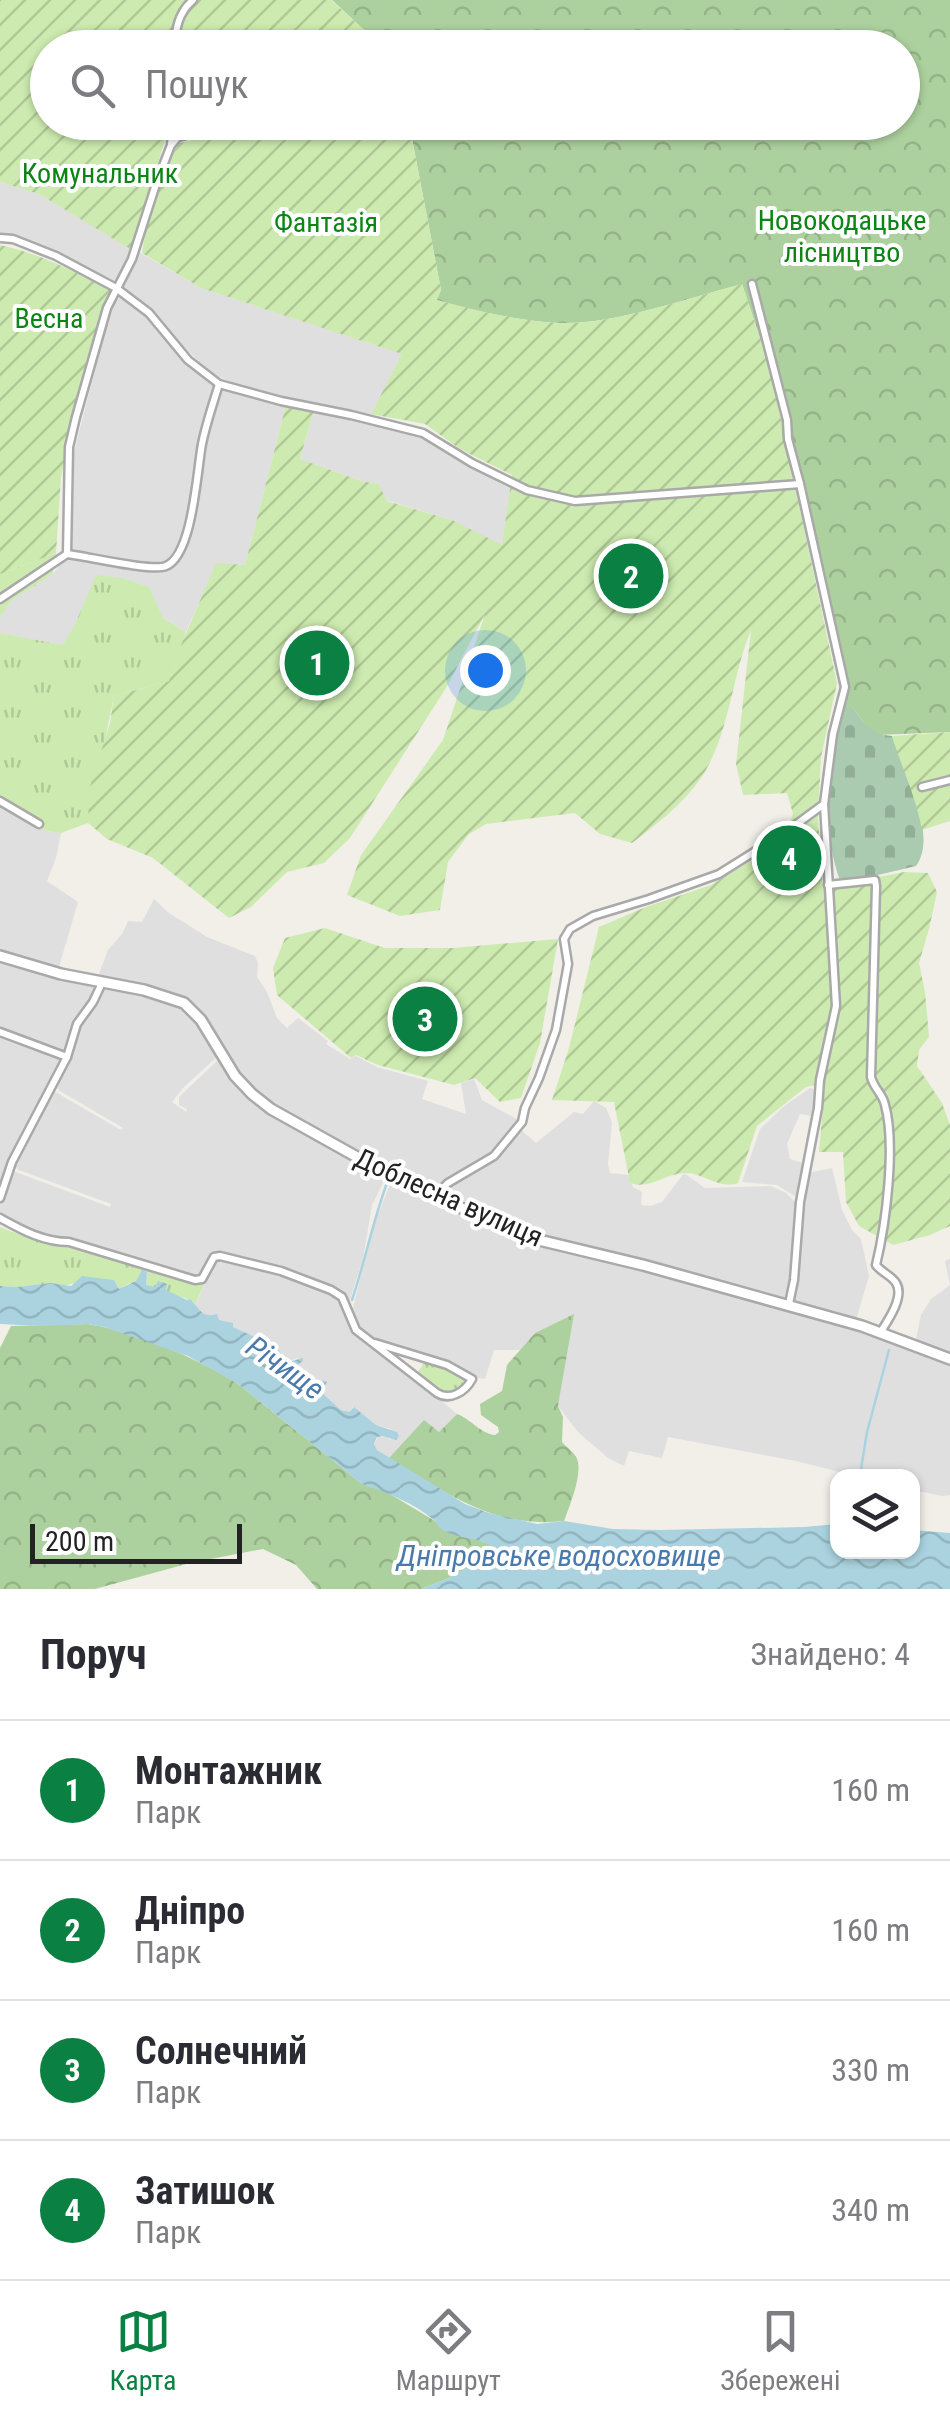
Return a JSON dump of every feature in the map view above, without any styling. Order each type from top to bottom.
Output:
[{"type":"street","points":[[176,30],[182,12],[194,0]]},
{"type":"street","points":[[172,140],[172,146]]},
{"type":"street","points":[[67,554],[70,446],[108,308],[132,259],[176,140]]},
{"type":"street","points":[[0,238],[13,239],[56,256],[116,288],[149,313],[188,360],[219,384],[424,433],[472,464],[528,490],[576,501],[800,484]]},
{"type":"street","points":[[752,284],[787,420],[788,439],[845,687],[832,734],[824,804],[836,1006],[800,1202],[789,1304]]},
{"type":"street","points":[[0,599],[67,554],[164,568],[178,557],[197,492],[202,445],[219,384]]},
{"type":"street","points":[[922,787],[950,780]]},
{"type":"street","points":[[0,801],[40,824]]},
{"type":"street","points":[[435,1196],[448,1183],[494,1156],[522,1122],[556,1030],[568,964],[564,939],[570,929],[593,916],[719,874],[824,804]]},
{"type":"street","points":[[828,886],[874,880],[876,886],[871,1078],[884,1098],[890,1133],[884,1228],[876,1265],[898,1289],[888,1322],[880,1333]]},
{"type":"street","name":"Доблесна вулиця","points":[[0,956],[184,1003],[201,1020],[236,1076],[271,1110],[390,1176],[535,1239],[789,1304],[950,1359]]},
{"type":"street","points":[[0,1198],[12,1162],[67,1057],[77,1024],[94,1002],[102,983]]},
{"type":"street","points":[[0,1032],[67,1057]]},
{"type":"street","points":[[0,1218],[34,1236],[68,1242],[195,1280],[202,1278],[214,1257],[220,1256],[281,1271],[342,1297],[356,1330],[442,1396],[464,1391],[472,1379],[447,1365],[375,1344]]},
{"type":"shaded area","points":[[0,182],[39,194],[201,288],[403,354],[371,414],[250,389],[214,375],[176,340],[152,310],[109,278],[52,250],[0,233]]},
{"type":"shaded area","points":[[120,297],[141,307],[177,354],[223,389],[286,405],[245,565],[216,564],[186,632],[163,618],[76,622],[63,646],[0,633],[0,617],[11,601],[53,574],[72,546],[74,452],[111,307]]},
{"type":"shaded area","points":[[314,410],[432,440],[511,487],[502,546],[452,520],[386,500],[379,484],[300,459]]},
{"type":"shaded area","points":[[0,806],[47,831],[61,833],[47,881],[78,902],[58,970],[0,953]]},
{"type":"shaded area","points":[[154,899],[207,937],[255,956],[257,977],[277,1018],[287,1028],[298,1018],[328,1041],[326,1044],[350,1059],[356,1056],[377,1067],[428,1081],[422,1099],[466,1114],[461,1083],[474,1079],[482,1100],[520,1121],[493,1155],[442,1184],[398,1176],[272,1107],[238,1075],[197,1010],[97,979],[108,950],[128,921],[142,922]]},
{"type":"shaded area","points":[[0,958],[97,985],[97,992],[75,1024],[65,1057],[0,1191]]},
{"type":"shaded area","points":[[104,987],[144,993],[183,1005],[193,1013],[219,1055],[172,1102],[186,1112],[179,1105],[179,1097],[221,1057],[251,1096],[386,1177],[372,1205],[363,1259],[349,1303],[341,1294],[281,1269],[225,1253],[216,1254],[202,1275],[194,1278],[31,1232],[0,1216],[0,1204],[13,1171],[110,1207],[111,1204],[13,1165],[52,1090],[123,1128],[55,1086],[79,1024]]},
{"type":"shaded area","points":[[810,1088],[816,1090],[811,1116],[800,1114],[787,1144],[790,1159],[806,1164],[798,1198],[777,1185],[742,1182],[760,1129]]},
{"type":"shaded area","points":[[594,1101],[606,1108],[612,1122],[610,1173],[628,1175],[633,1187],[642,1192],[641,1205],[662,1202],[684,1173],[705,1188],[771,1186],[795,1202],[793,1280],[787,1300],[536,1236],[445,1197],[447,1185],[497,1156],[520,1129],[536,1143],[574,1112],[583,1114]]},
{"type":"shaded area","points":[[832,1168],[842,1210],[861,1239],[869,1276],[856,1320],[794,1302],[799,1223],[808,1173]]},
{"type":"shaded area","points":[[392,1179],[492,1224],[590,1255],[842,1323],[950,1361],[950,1495],[920,1491],[920,1469],[830,1470],[668,1437],[662,1458],[629,1451],[624,1466],[608,1458],[578,1432],[558,1406],[573,1315],[535,1333],[520,1350],[494,1350],[485,1379],[365,1335],[358,1329],[351,1316],[371,1233]]},
{"type":"shaded area","points":[[221,1258],[279,1272],[341,1298],[358,1336],[377,1347],[457,1414],[439,1432],[424,1421],[389,1458],[374,1445],[378,1437],[391,1440],[391,1429],[376,1425],[353,1407],[349,1412],[341,1410],[321,1392],[326,1383],[319,1385],[297,1372],[296,1366],[303,1361],[297,1358],[288,1362],[277,1348],[197,1310],[195,1306],[215,1260]]},
{"type":"shaded area","points":[[950,1259],[950,1285],[945,1261]]},
{"type":"shaded area","points":[[950,1285],[950,1355],[915,1344],[921,1315],[931,1299]]},
{"type":"green space","name":"Комунальник","points":[[0,0],[331,0],[364,30],[30,30],[30,140],[165,140],[132,250],[39,194],[0,182]]},
{"type":"green space","name":"Новокодацьке лісництво","points":[[332,0],[950,0],[950,732],[878,735],[853,708],[844,708],[770,368],[742,284],[651,310],[580,322],[512,318],[436,300],[441,290],[412,140],[920,140],[920,30],[364,30]]},
{"type":"green space","name":"Фантазія","points":[[412,140],[441,290],[437,300],[482,312],[559,323],[603,320],[742,284],[770,368],[837,683],[821,757],[818,817],[823,888],[904,872],[928,873],[937,892],[919,963],[929,1037],[919,1050],[917,1066],[942,1103],[950,1125],[950,1226],[893,1245],[859,1226],[846,1202],[843,1152],[819,1152],[825,1083],[806,1087],[757,1126],[738,1183],[731,1185],[684,1173],[644,1185],[630,1183],[614,1102],[552,1100],[599,927],[711,885],[781,843],[793,814],[787,793],[743,795],[736,764],[751,630],[710,762],[694,787],[669,813],[632,843],[600,834],[575,813],[486,824],[469,834],[448,862],[440,910],[400,916],[347,895],[361,855],[443,740],[485,614],[446,688],[350,838],[324,863],[287,872],[251,907],[229,918],[153,858],[107,839],[88,823],[89,790],[110,723],[114,696],[169,681],[216,563],[245,565],[286,405],[314,410],[300,459],[379,484],[387,501],[452,520],[502,545],[512,475],[460,449],[425,424],[371,414],[402,354],[201,288],[142,253],[155,196],[179,143]]},
{"type":"green space","name":"Весна","points":[[0,245],[43,258],[111,291],[83,378],[61,477],[56,553],[0,574]]},
{"type":"green space","points":[[56,553],[53,574],[11,601],[0,617],[0,574]]},
{"type":"green space","points":[[96,575],[149,587],[163,618],[186,632],[169,681],[114,696],[88,823],[61,833],[47,831],[0,807],[0,633],[63,645]]},
{"type":"green space","points":[[844,708],[853,708],[873,731],[892,736],[921,820],[924,837],[916,866],[840,881],[830,838],[828,794]]},
{"type":"green space","points":[[950,732],[950,821],[922,830],[892,736]]},
{"type":"green space","points":[[325,928],[385,948],[453,948],[558,939],[540,1043],[521,1098],[500,1102],[475,1078],[454,1085],[378,1065],[356,1055],[351,1058],[277,995],[273,968],[285,938]]},
{"type":"green space","points":[[0,1227],[73,1249],[75,1241],[194,1278],[207,1278],[195,1305],[146,1285],[147,1272],[119,1289],[114,1280],[64,1286],[0,1286]]},
{"type":"green space","points":[[574,1314],[558,1406],[563,1417],[562,1442],[576,1456],[579,1468],[564,1521],[539,1522],[493,1514],[451,1495],[389,1458],[424,1420],[439,1432],[457,1414],[485,1432],[499,1432],[481,1415],[480,1404],[502,1391],[507,1365],[535,1333]]},
{"type":"green space","points":[[88,1324],[145,1339],[220,1373],[362,1484],[385,1491],[439,1526],[492,1545],[498,1552],[421,1589],[317,1589],[296,1565],[263,1549],[190,1563],[95,1589],[0,1589],[0,1348],[11,1326]]},
{"type":"green space","points":[[426,1359],[464,1377],[463,1384],[444,1394],[417,1374]]},
{"type":"water","points":[[142,1270],[147,1272],[146,1285],[155,1287],[158,1281],[167,1284],[166,1290],[190,1299],[204,1314],[217,1314],[219,1320],[233,1323],[233,1327],[259,1342],[277,1348],[288,1362],[303,1358],[296,1366],[297,1372],[318,1385],[327,1382],[321,1392],[341,1410],[349,1412],[354,1407],[376,1425],[397,1432],[396,1440],[377,1437],[377,1450],[465,1504],[537,1524],[564,1521],[613,1529],[830,1525],[830,1559],[920,1559],[920,1531],[950,1533],[950,1589],[421,1589],[497,1551],[485,1543],[442,1530],[418,1508],[362,1484],[237,1383],[188,1356],[88,1324],[0,1324],[0,1286],[71,1286],[82,1276],[114,1280],[119,1289],[136,1281]]},
{"type":"waterway","points":[[352,1300],[387,1183]]},
{"type":"waterway","points":[[861,1469],[889,1350]]},
{"type":"place","name":"Дніпро","points":[[631,576]]},
{"type":"place","name":"Монтажник","points":[[317,663]]},
{"type":"place","name":"Затишок","points":[[789,858]]},
{"type":"place","name":"Солнечний","points":[[425,1019]]},
{"type":"water label","name":"Річище","points":[[285,1368]]},
{"type":"water label","name":"Дніпровське водосховище","points":[[559,1556]]}]
